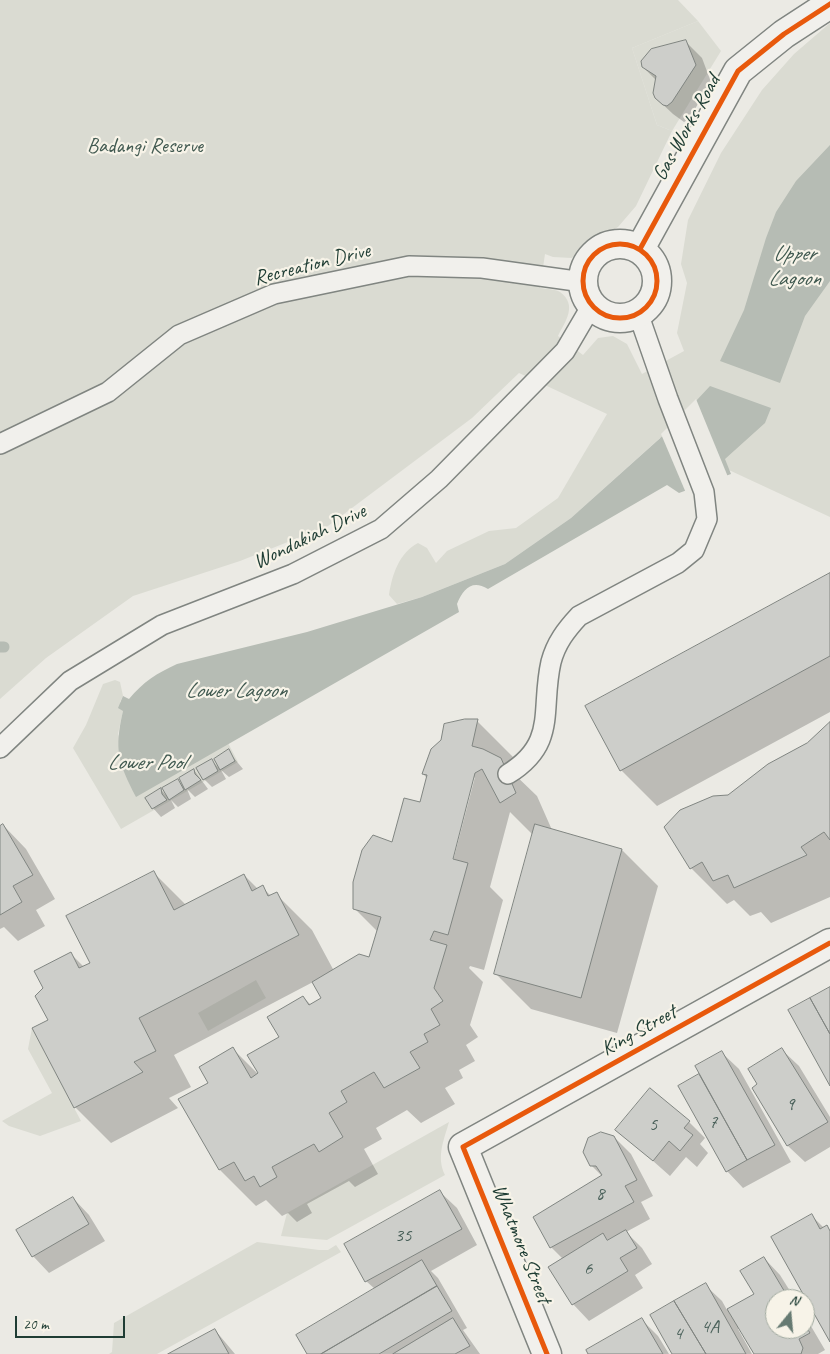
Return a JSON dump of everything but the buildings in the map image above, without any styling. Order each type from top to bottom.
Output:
[{"type":"street","name":"Gas Works Road","points":[[640,249],[738,71],[784,34],[830,4]]},
{"type":"street","points":[[629,245],[640,249],[648,256],[654,266],[656,287],[653,297],[638,313],[619,317],[599,312],[587,293],[584,270],[589,260],[606,246],[629,245]]},
{"type":"street","name":"King Street","points":[[463,1147],[830,943]]},
{"type":"street","name":"Whatmore Street","points":[[463,1147],[547,1354]]},
{"type":"lane","name":"Recreation Drive","points":[[0,444],[108,392],[179,335],[274,294],[409,266],[482,268],[587,293]]},
{"type":"lane","name":"Wondakiah Drive","points":[[0,748],[70,681],[162,625],[293,574],[381,529],[439,479],[566,351],[587,293]]},
{"type":"lane","points":[[508,774],[534,754],[540,742],[551,662],[557,645],[566,630],[579,616],[678,563],[694,550],[707,519],[704,492],[668,399],[638,313]]},
{"type":"shaded area","points":[[698,21],[721,51],[672,131],[657,125],[632,48]]},
{"type":"green space","name":"Badangi Reserve","points":[[0,0],[678,0],[698,21],[632,48],[657,125],[672,131],[636,206],[618,227],[588,244],[572,258],[553,257],[545,254],[540,288],[560,292],[568,302],[568,314],[558,336],[583,355],[598,338],[613,336],[627,344],[642,374],[684,351],[677,333],[687,283],[681,264],[688,220],[721,153],[762,90],[794,54],[830,23],[830,517],[660,438],[571,518],[505,564],[422,597],[397,604],[389,595],[392,580],[401,559],[411,547],[418,543],[427,548],[436,563],[447,551],[489,531],[516,528],[558,498],[607,414],[519,373],[472,418],[328,526],[240,561],[133,596],[46,658],[0,699]]},
{"type":"green space","points":[[115,680],[120,682],[123,696],[120,702],[123,711],[118,734],[136,796],[228,743],[238,762],[121,829],[73,748],[86,725],[103,684]]},
{"type":"green space","points":[[256,980],[266,998],[208,1031],[198,1013]]},
{"type":"green space","points":[[32,1028],[81,1121],[40,1136],[9,1126],[2,1121],[52,1093],[28,1049]]},
{"type":"green space","points":[[449,1122],[441,1155],[442,1168],[445,1175],[327,1240],[281,1236],[287,1213]]},
{"type":"green space","points":[[257,1242],[319,1250],[328,1250],[336,1245],[341,1252],[157,1354],[109,1354],[112,1352],[114,1323]]},
{"type":"water","name":"Upper Lagoon","points":[[830,145],[830,281],[805,316],[780,383],[720,361],[744,310],[776,212],[796,181]]},
{"type":"water","name":"Lower Lagoon","points":[[710,386],[771,408],[765,423],[725,459],[731,474],[679,493],[667,485],[488,589],[477,585],[469,587],[462,594],[457,604],[459,612],[136,797],[119,756],[118,746],[123,711],[118,708],[123,696],[129,699],[151,678],[177,664],[307,632],[422,597],[505,564],[571,518],[667,432]]},
{"type":"pier","points":[[696,399],[728,477],[686,493],[661,434]]},
{"type":"cycle path","points":[[640,249],[738,71],[784,34],[830,4]]},
{"type":"cycle path","points":[[620,244],[634,247],[646,255],[654,267],[657,281],[654,295],[646,307],[634,315],[620,318],[606,315],[594,307],[586,295],[583,281],[586,267],[594,255],[606,247],[620,244]]},
{"type":"cycle path","points":[[547,1354],[463,1147],[830,943]]},
{"type":"water label","name":"Lower Pool","points":[[146,763]]}]
